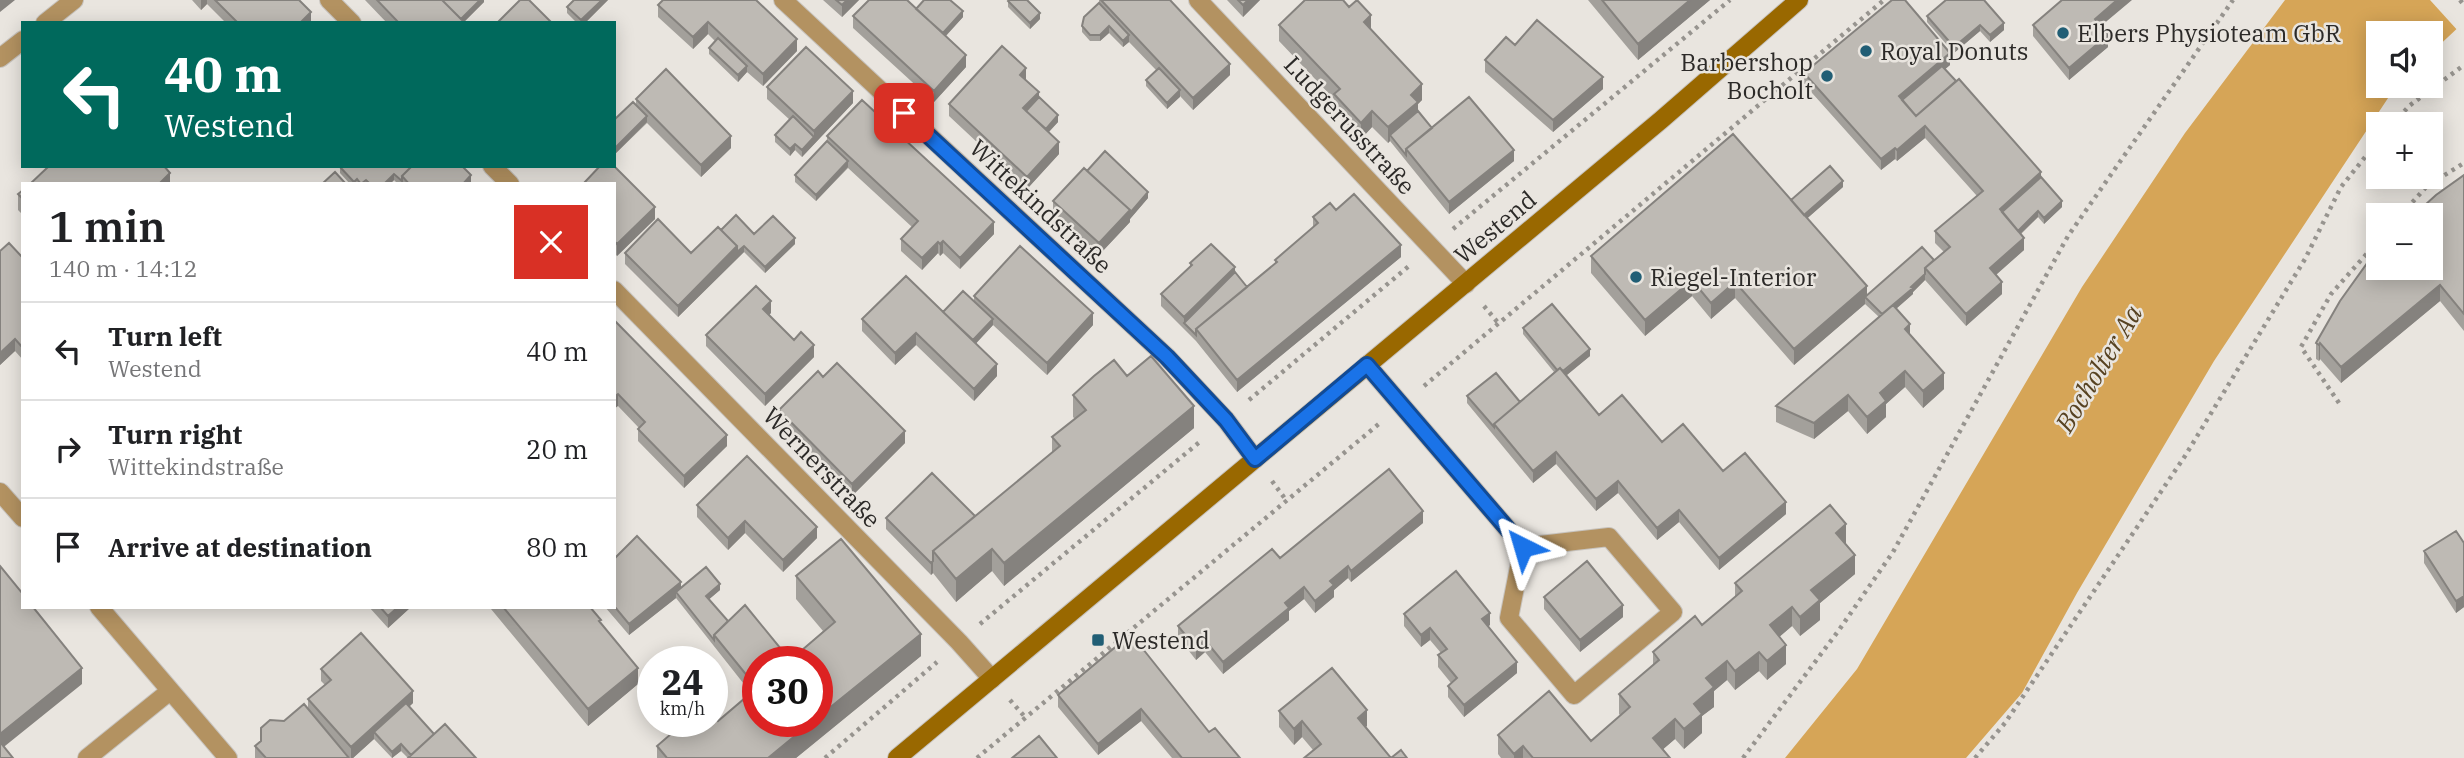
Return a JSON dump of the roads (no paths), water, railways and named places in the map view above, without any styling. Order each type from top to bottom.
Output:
[{"type":"main road","name":"Westend","points":[[898,758],[1661,120],[1799,0]]},
{"type":"street","points":[[48,21],[74,0]]},
{"type":"street","points":[[329,0],[350,21]]},
{"type":"street","name":"Wittekindstraße","points":[[783,0],[1167,357],[1226,420],[1255,459]]},
{"type":"street","name":"Ludgerusstraße","points":[[1198,0],[1465,284]]},
{"type":"street","points":[[0,58],[21,42]]},
{"type":"street","points":[[494,168],[508,182]]},
{"type":"street","name":"Wernerstraße","points":[[616,292],[959,642],[992,679]]},
{"type":"street","points":[[1367,365],[1523,547]]},
{"type":"street","points":[[0,492],[21,517]]},
{"type":"street","points":[[1609,537],[1673,612],[1574,695],[1510,618],[1523,547],[1609,537]]},
{"type":"street","points":[[101,609],[228,758]]},
{"type":"street","points":[[87,758],[170,691]]},
{"type":"water","name":"Bocholter Aa","points":[[2285,0],[2464,0],[2464,22],[2443,42],[2443,21],[2366,21],[2366,98],[2388,98],[2379,112],[2366,112],[2366,131],[2214,361],[2077,593],[2022,693],[1966,758],[1785,758],[1857,669],[2082,287],[2185,133]]},
{"type":"place","name":"Elbers Physioteam GbR","points":[[2063,33]]},
{"type":"place","name":"Royal Donuts","points":[[1866,51]]},
{"type":"place","name":"Barbershop Bocholt","points":[[1827,76]]},
{"type":"place","name":"Riegel-Interior","points":[[1636,277]]},
{"type":"place","name":"Westend","points":[[1098,640]]}]
